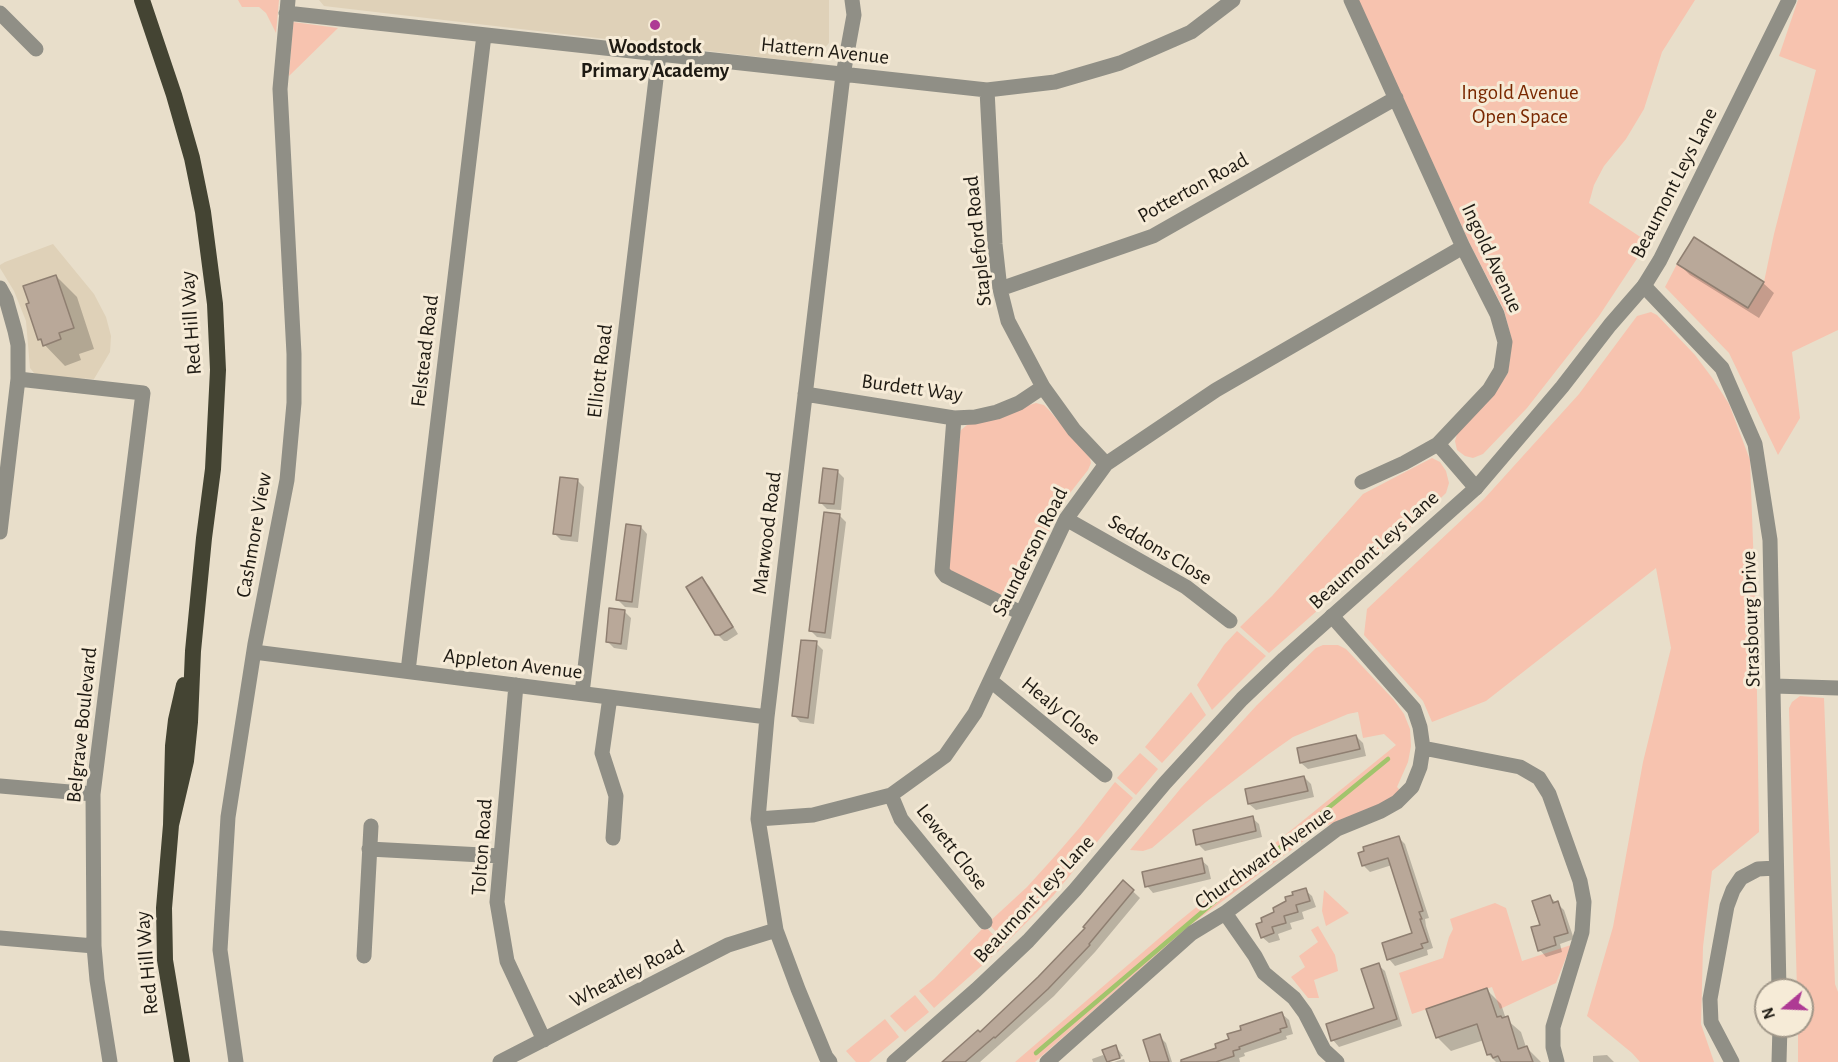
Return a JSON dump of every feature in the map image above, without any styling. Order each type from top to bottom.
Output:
[{"type":"highway","name":"Red Hill Way","points":[[142,0],[174,95],[192,158],[203,212],[215,304],[218,370],[213,469],[193,651],[176,720],[172,759],[171,825],[164,908],[165,960],[182,1062]]},
{"type":"street","name":"Marwood Road","points":[[830,1062],[802,999],[776,930],[758,819],[767,717],[843,75],[854,15],[852,0]]},
{"type":"street","name":"Hattern Avenue","points":[[287,6],[484,35],[987,90],[1055,82],[1120,63],[1191,32],[1233,0]]},
{"type":"street","name":"Ingold Avenue","points":[[1351,0],[1463,247],[1497,314],[1505,342],[1501,370],[1489,390],[1438,444],[1362,482]]},
{"type":"street","name":"Beaumont Leys Lane","points":[[894,1062],[1028,941],[1075,890],[1165,783],[1242,699],[1476,488],[1562,387],[1613,321],[1644,286],[1665,250],[1789,0]]},
{"type":"street","name":"Cashmore View","points":[[236,1062],[220,950],[228,817],[254,652],[287,480],[294,403],[294,354],[280,89],[287,6]]},
{"type":"street","points":[[0,13],[36,50]]},
{"type":"street","name":"Felstead Road","points":[[408,671],[484,35]]},
{"type":"street","name":"Elliott Road","points":[[582,693],[659,54]]},
{"type":"street","name":"Stapleford Road","points":[[987,90],[1000,289],[1008,321],[1043,387],[1074,430],[1106,464]]},
{"type":"street","name":"Potterton Road","points":[[1000,289],[1153,236],[1396,98]]},
{"type":"street","name":"Saunderson Road","points":[[758,819],[813,815],[891,795],[945,756],[975,713],[1066,519],[1106,464],[1216,390],[1463,247]]},
{"type":"street","name":"Strasbourg Drive","points":[[1644,286],[1722,368],[1755,444],[1770,540],[1779,978]]},
{"type":"street","points":[[0,288],[6,299],[15,331],[18,379],[0,532]]},
{"type":"street","name":"Belgrave Boulevard","points":[[18,379],[143,393],[93,794],[94,946],[110,1062]]},
{"type":"street","name":"Burdett Way","points":[[805,394],[954,418],[975,417],[997,412],[1019,403],[1043,387]]},
{"type":"street","points":[[954,418],[942,571],[946,576],[1021,613]]},
{"type":"street","points":[[1438,444],[1476,488]]},
{"type":"street","name":"Seddons Close","points":[[1066,519],[1186,587],[1230,621]]},
{"type":"street","name":"Churchward Avenue","points":[[1047,1062],[1192,933],[1225,913],[1337,829],[1381,811],[1397,801],[1412,787],[1420,767],[1423,748],[1414,709],[1332,616]]},
{"type":"street","name":"Appleton Avenue","points":[[254,652],[767,717]]},
{"type":"street","name":"Healy Close","points":[[991,681],[1105,775]]},
{"type":"street","name":"Tolton Road","points":[[516,685],[497,902],[507,961],[544,1040]]},
{"type":"street","points":[[1774,686],[1838,687]]},
{"type":"street","points":[[610,697],[602,753],[616,796],[613,838]]},
{"type":"street","points":[[1423,748],[1520,767],[1539,778],[1549,794],[1580,881],[1584,902],[1582,932],[1553,1027],[1553,1047],[1557,1062]]},
{"type":"street","points":[[0,786],[93,794]]},
{"type":"street","name":"Lewett Close","points":[[891,795],[901,819],[985,922]]},
{"type":"street","points":[[364,956],[371,826]]},
{"type":"street","points":[[369,849],[501,856]]},
{"type":"street","points":[[1732,1062],[1712,1022],[1710,999],[1727,906],[1741,878],[1758,870],[1776,868]]},
{"type":"street","points":[[1225,913],[1264,973],[1294,998],[1305,1013],[1324,1050],[1336,1062]]},
{"type":"street","name":"Wheatley Road","points":[[500,1062],[728,945],[776,930]]},
{"type":"street","points":[[0,938],[94,946]]},
{"type":"street","points":[[1779,1062],[1780,1038]]},
{"type":"shaded area","name":"Woodstock Primary Academy","points":[[319,0],[829,0],[829,43],[811,63],[324,6]]},
{"type":"shaded area","points":[[53,244],[94,294],[106,317],[111,336],[110,352],[94,379],[40,376],[30,368],[26,321],[0,265]]},
{"type":"green space","points":[[238,0],[279,0],[276,33],[266,13],[259,7],[242,7]]},
{"type":"green space","name":"Ingold Avenue Open Space","points":[[1358,0],[1695,0],[1662,52],[1644,109],[1626,139],[1604,166],[1594,185],[1589,203],[1648,242],[1599,316],[1527,408],[1483,454],[1473,458],[1457,450],[1455,441],[1458,431],[1493,395],[1508,373],[1512,341],[1504,310],[1470,244]]},
{"type":"green space","points":[[1798,0],[1838,0],[1838,330],[1792,352],[1800,418],[1778,455],[1729,353],[1665,287],[1677,264],[1748,308],[1764,282],[1816,70],[1779,56]]},
{"type":"green space","points":[[293,22],[338,28],[289,76]]},
{"type":"green space","points":[[1651,312],[1657,315],[1695,355],[1713,379],[1729,404],[1750,460],[1756,625],[1759,832],[1712,871],[1703,947],[1701,1024],[1714,1062],[1640,1062],[1587,1016],[1613,927],[1643,762],[1671,648],[1656,568],[1486,701],[1432,722],[1423,701],[1364,635],[1367,609],[1484,499],[1579,394],[1637,316]]},
{"type":"green space","points":[[1036,403],[1048,409],[1090,458],[1091,463],[1058,514],[1017,596],[1008,598],[943,567],[958,436],[967,425]]},
{"type":"green space","points":[[1432,458],[1440,462],[1446,471],[1449,483],[1446,493],[1391,546],[1269,653],[1240,627],[1272,596],[1363,494]]},
{"type":"green space","points":[[1237,631],[1266,656],[1212,710],[1197,685],[1224,645]]},
{"type":"green space","points":[[1323,645],[1338,645],[1346,649],[1394,700],[1404,714],[1410,729],[1411,746],[1408,762],[1397,787],[1400,790],[1395,796],[1377,806],[1321,828],[1189,926],[1035,1062],[1015,1062],[1178,922],[1396,745],[1384,734],[1363,738],[1358,712],[1348,714],[1293,737],[1206,802],[1152,848],[1143,851],[1130,850],[1181,788],[1257,705],[1316,648]]},
{"type":"green space","points":[[1191,692],[1206,715],[1162,763],[1145,747]]},
{"type":"green space","points":[[1800,696],[1824,698],[1835,984],[1838,992],[1838,1062],[1798,1062],[1798,1038],[1814,1038],[1814,978],[1797,978],[1789,708],[1792,702]]},
{"type":"green space","points":[[1140,753],[1158,769],[1136,795],[1117,778]]},
{"type":"green space","points":[[1115,782],[1133,798],[1053,896],[1006,943],[988,923],[1027,887],[1056,855]]},
{"type":"green space","points":[[1324,890],[1349,913],[1326,926],[1322,911]]},
{"type":"green space","points":[[1495,903],[1506,908],[1522,961],[1571,945],[1556,983],[1500,1009],[1492,987],[1412,1014],[1399,973],[1443,958],[1453,929],[1450,919]]},
{"type":"green space","points":[[985,926],[1004,946],[934,1008],[919,991],[934,979]]},
{"type":"green space","points":[[1318,926],[1335,955],[1338,971],[1314,980],[1319,998],[1308,998],[1291,977],[1305,967],[1299,956],[1318,942],[1311,930]]},
{"type":"green space","points":[[915,995],[929,1012],[905,1032],[890,1016]]},
{"type":"green space","points":[[885,1019],[899,1037],[869,1062],[856,1062],[846,1051]]},
{"type":"building","points":[[1694,237],[1764,282],[1748,308],[1677,264]]},
{"type":"building","points":[[56,275],[74,328],[59,333],[61,339],[43,346],[41,339],[38,340],[26,304],[29,303],[23,286]]},
{"type":"building","points":[[823,468],[838,470],[834,504],[819,503]]},
{"type":"building","points":[[560,477],[578,479],[571,536],[553,534]]},
{"type":"building","points":[[824,512],[840,514],[825,633],[809,631]]},
{"type":"building","points":[[626,524],[641,526],[632,602],[616,600]]},
{"type":"building","points":[[702,577],[733,627],[720,635],[715,635],[686,587]]},
{"type":"building","points":[[609,608],[625,610],[621,644],[606,642]]},
{"type":"building","points":[[801,640],[817,641],[808,718],[792,716]]},
{"type":"building","points":[[1356,735],[1360,749],[1300,763],[1297,748]]},
{"type":"building","points":[[1304,776],[1308,791],[1248,804],[1245,789]]},
{"type":"building","points":[[1253,816],[1256,831],[1196,845],[1193,830]]},
{"type":"building","points":[[1399,836],[1423,911],[1419,912],[1422,919],[1420,919],[1428,942],[1421,944],[1423,948],[1387,960],[1382,943],[1412,933],[1388,858],[1362,866],[1358,853],[1364,851],[1363,847]]},
{"type":"building","points":[[1202,858],[1205,873],[1145,887],[1142,872]]},
{"type":"building","points":[[1123,880],[1134,890],[1090,945],[1048,989],[965,1062],[942,1062],[978,1030],[980,1032],[1038,977],[1085,928],[1083,927]]},
{"type":"building","points":[[1306,888],[1310,901],[1296,905],[1298,912],[1284,916],[1286,923],[1272,927],[1274,933],[1261,938],[1256,924],[1262,922],[1261,918],[1274,912],[1273,908],[1286,901],[1285,897],[1293,895],[1292,892]]},
{"type":"building","points":[[1550,895],[1553,903],[1558,901],[1568,933],[1554,937],[1556,945],[1538,951],[1531,927],[1540,925],[1532,901]]},
{"type":"building","points":[[1379,963],[1397,1019],[1331,1041],[1326,1024],[1374,1008],[1361,969]]},
{"type":"building","points":[[1487,988],[1497,1017],[1508,1016],[1518,1049],[1527,1046],[1533,1062],[1501,1062],[1498,1056],[1493,1058],[1491,1054],[1487,1055],[1477,1024],[1436,1038],[1426,1009]]},
{"type":"building","points":[[1282,1012],[1287,1027],[1280,1029],[1281,1032],[1239,1047],[1240,1049],[1233,1051],[1234,1056],[1216,1062],[1181,1062],[1181,1060],[1216,1048],[1215,1044],[1229,1039],[1227,1034],[1241,1030],[1240,1026]]},
{"type":"building","points":[[1160,1034],[1169,1062],[1150,1062],[1143,1040]]},
{"type":"building","points":[[1116,1045],[1120,1058],[1107,1062],[1102,1050]]},
{"type":"waterway","points":[[1036,1053],[1234,885],[1388,759]]},
{"type":"place","name":"Woodstock Primary Academy","points":[[655,25]]}]
